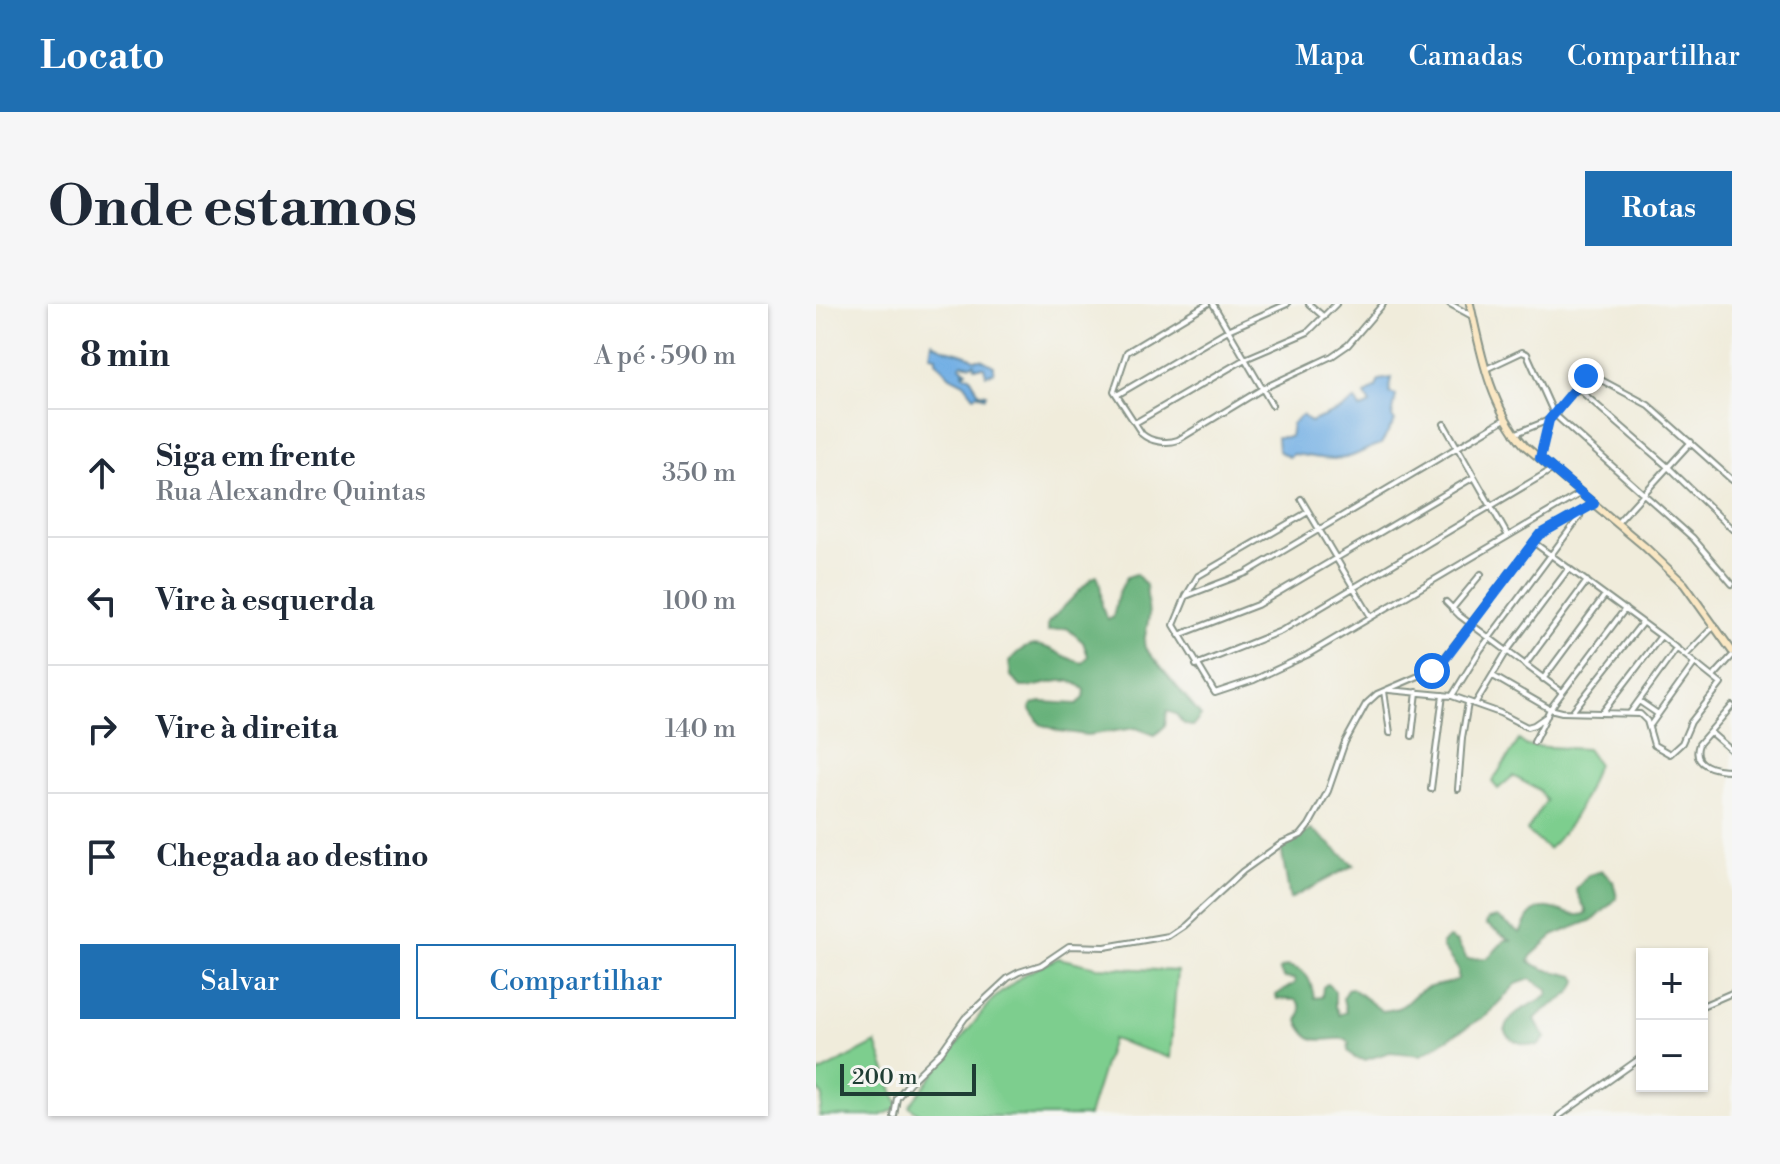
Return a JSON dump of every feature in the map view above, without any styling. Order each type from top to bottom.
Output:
[{"type":"main road","points":[[1470,304],[1484,370],[1514,434],[1684,584],[1731,649]]},
{"type":"street","points":[[1207,304],[1127,352],[1114,391],[1147,439],[1178,440],[1262,389],[1332,356],[1348,345],[1383,304]]},
{"type":"street","points":[[1213,304],[1272,405]]},
{"type":"street","points":[[1117,395],[1228,330],[1287,304]]},
{"type":"street","points":[[1309,304],[1324,317]]},
{"type":"street","points":[[1135,423],[1245,359],[1308,332],[1336,304]]},
{"type":"street","points":[[1450,304],[1472,316]]},
{"type":"street","points":[[1484,370],[1522,352],[1527,354],[1554,414],[1712,557],[1732,584]]},
{"type":"street","points":[[1540,458],[1549,420],[1590,374],[1648,405],[1732,480]]},
{"type":"street","points":[[1576,387],[1668,467],[1732,529]]},
{"type":"street","points":[[1186,596],[1246,573],[1505,419]]},
{"type":"street","points":[[1514,434],[1549,420]]},
{"type":"street","points":[[1444,424],[1508,536]]},
{"type":"street","points":[[1617,523],[1691,442]]},
{"type":"street","points":[[1196,665],[1281,631],[1553,469]]},
{"type":"street","points":[[1179,635],[1257,605],[1474,477]]},
{"type":"street","points":[[1308,512],[1198,576],[1186,596],[1174,621],[1211,690],[1218,693],[1274,672],[1581,493]]},
{"type":"street","points":[[1301,499],[1371,617]]},
{"type":"street","points":[[894,1116],[897,1098],[909,1083],[941,1052],[965,1018],[1008,978],[1041,965],[1069,946],[1105,947],[1168,936],[1243,871],[1282,843],[1301,835],[1328,791],[1353,725],[1371,699],[1437,668],[1533,542],[1543,532],[1594,504]]},
{"type":"street","points":[[1452,696],[1489,638],[1583,512]]},
{"type":"street","points":[[1493,676],[1550,709],[1645,716],[1654,745],[1670,754],[1682,743],[1691,722],[1721,684],[1533,542]]},
{"type":"street","points":[[1475,704],[1507,651],[1569,568]]},
{"type":"street","points":[[1452,609],[1481,574]]},
{"type":"street","points":[[1525,665],[1587,581]]},
{"type":"street","points":[[1543,679],[1605,595]]},
{"type":"street","points":[[1446,602],[1562,692]]},
{"type":"street","points":[[1534,742],[1550,709],[1625,609]]},
{"type":"street","points":[[1572,712],[1642,623]]},
{"type":"street","points":[[1685,655],[1715,625]]},
{"type":"street","points":[[1602,713],[1661,636]]},
{"type":"street","points":[[1630,713],[1677,648]]},
{"type":"street","points":[[1713,677],[1731,649]]},
{"type":"street","points":[[1649,727],[1694,663]]},
{"type":"street","points":[[1386,690],[1452,696],[1529,727],[1547,716]]},
{"type":"street","points":[[1386,690],[1390,733]]},
{"type":"street","points":[[1412,736],[1417,692]]},
{"type":"street","points":[[1431,789],[1443,695]]},
{"type":"street","points":[[1639,701],[1658,714]]},
{"type":"street","points":[[1458,789],[1468,703]]},
{"type":"street","points":[[1732,706],[1697,749],[1700,762],[1718,770],[1732,770]]},
{"type":"street","points":[[1710,732],[1732,749]]},
{"type":"street","points":[[1708,1003],[1732,993]]},
{"type":"street","points":[[1559,1116],[1636,1061]]},
{"type":"green space","points":[[1136,574],[1146,585],[1149,616],[1145,648],[1201,716],[1193,726],[1189,726],[1176,714],[1167,711],[1165,726],[1155,735],[1136,728],[1087,735],[1059,731],[1040,724],[1030,708],[1032,704],[1077,704],[1084,698],[1085,690],[1070,681],[1021,687],[1011,676],[1009,662],[1019,652],[1037,645],[1083,663],[1088,656],[1083,642],[1067,628],[1048,631],[1048,623],[1097,576],[1105,614],[1108,619],[1113,618],[1118,594],[1127,577]]},
{"type":"green space","points":[[1519,740],[1527,746],[1587,749],[1597,763],[1578,809],[1565,831],[1548,849],[1527,831],[1546,801],[1539,790],[1513,776],[1498,789],[1492,782]]},
{"type":"green space","points":[[1311,830],[1354,865],[1290,899],[1281,847]]},
{"type":"green space","points":[[1602,871],[1613,881],[1617,898],[1595,919],[1554,935],[1529,961],[1545,969],[1574,976],[1577,980],[1571,992],[1535,1019],[1545,1038],[1539,1045],[1520,1043],[1505,1032],[1517,1013],[1548,994],[1548,989],[1530,979],[1516,984],[1487,1015],[1421,1055],[1390,1052],[1365,1060],[1355,1058],[1348,1051],[1349,1042],[1346,1039],[1318,1040],[1308,1035],[1298,1021],[1301,1010],[1296,1000],[1277,999],[1276,995],[1295,983],[1294,979],[1284,978],[1279,970],[1287,966],[1300,970],[1307,977],[1314,998],[1322,997],[1323,987],[1327,984],[1335,991],[1335,1006],[1339,1015],[1346,1012],[1343,998],[1347,989],[1352,988],[1382,1011],[1399,1007],[1420,991],[1458,979],[1458,969],[1442,947],[1442,943],[1449,938],[1457,942],[1467,959],[1488,958],[1505,940],[1510,940],[1486,924],[1488,919],[1497,917],[1520,933],[1528,917],[1537,910],[1551,908],[1580,915],[1587,913],[1576,890],[1588,875]]},
{"type":"green space","points":[[1058,958],[1097,967],[1177,971],[1170,1058],[1112,1039],[1088,1116],[922,1116],[909,1106],[992,1000],[1023,975]]},
{"type":"green space","points":[[876,1043],[899,1108],[879,1116],[819,1116],[823,1097],[816,1086],[816,1074]]},
{"type":"water","points":[[932,342],[994,366],[994,372],[986,375],[984,367],[975,367],[974,363],[962,363],[960,366],[967,371],[963,371],[963,375],[970,376],[979,393],[986,394],[985,397],[974,396],[964,383],[950,376],[936,361],[936,356],[930,355]]},
{"type":"water","points":[[1392,378],[1389,393],[1396,395],[1392,417],[1395,421],[1381,444],[1342,458],[1293,454],[1289,457],[1278,451],[1277,437],[1290,437],[1292,424],[1302,415],[1310,422],[1355,400],[1360,409],[1370,404],[1365,395],[1376,387],[1379,380]]},
{"type":"route","points":[[1432,671],[1442,663],[1539,535],[1594,504],[1540,458],[1549,420],[1586,376]]}]
